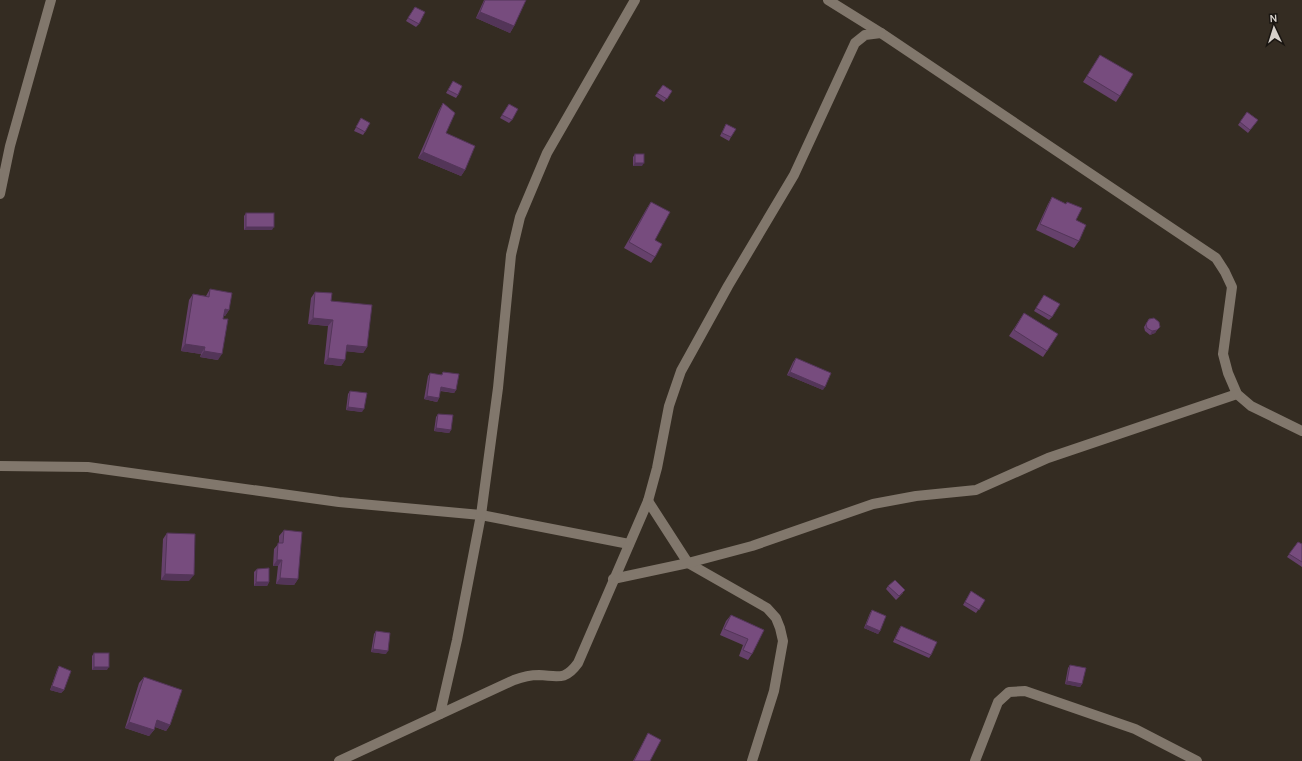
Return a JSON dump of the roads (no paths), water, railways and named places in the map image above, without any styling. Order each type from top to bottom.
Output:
[{"type":"street","points":[[0,194],[10,146],[51,0]]},
{"type":"street","points":[[440,714],[457,640],[481,515],[498,388],[511,255],[520,217],[547,153],[635,0]]},
{"type":"street","points":[[828,0],[881,33],[1216,258],[1225,272],[1232,288],[1223,354],[1228,373],[1237,394],[1251,406],[1302,432]]},
{"type":"street","points":[[339,761],[514,680],[525,676],[562,676],[572,672],[578,663],[648,501],[657,468],[669,406],[681,371],[728,286],[794,176],[854,43],[866,35],[881,33]]},
{"type":"street","points":[[613,579],[688,563],[752,546],[874,504],[916,496],[976,490],[1048,458],[1237,394]]},
{"type":"street","points":[[0,466],[88,467],[339,502],[481,515],[629,544]]},
{"type":"street","points":[[648,501],[688,563],[767,608],[776,618],[783,641],[774,691],[752,761]]},
{"type":"street","points":[[975,761],[998,702],[1009,692],[1025,691],[1135,729],[1197,761]]}]
